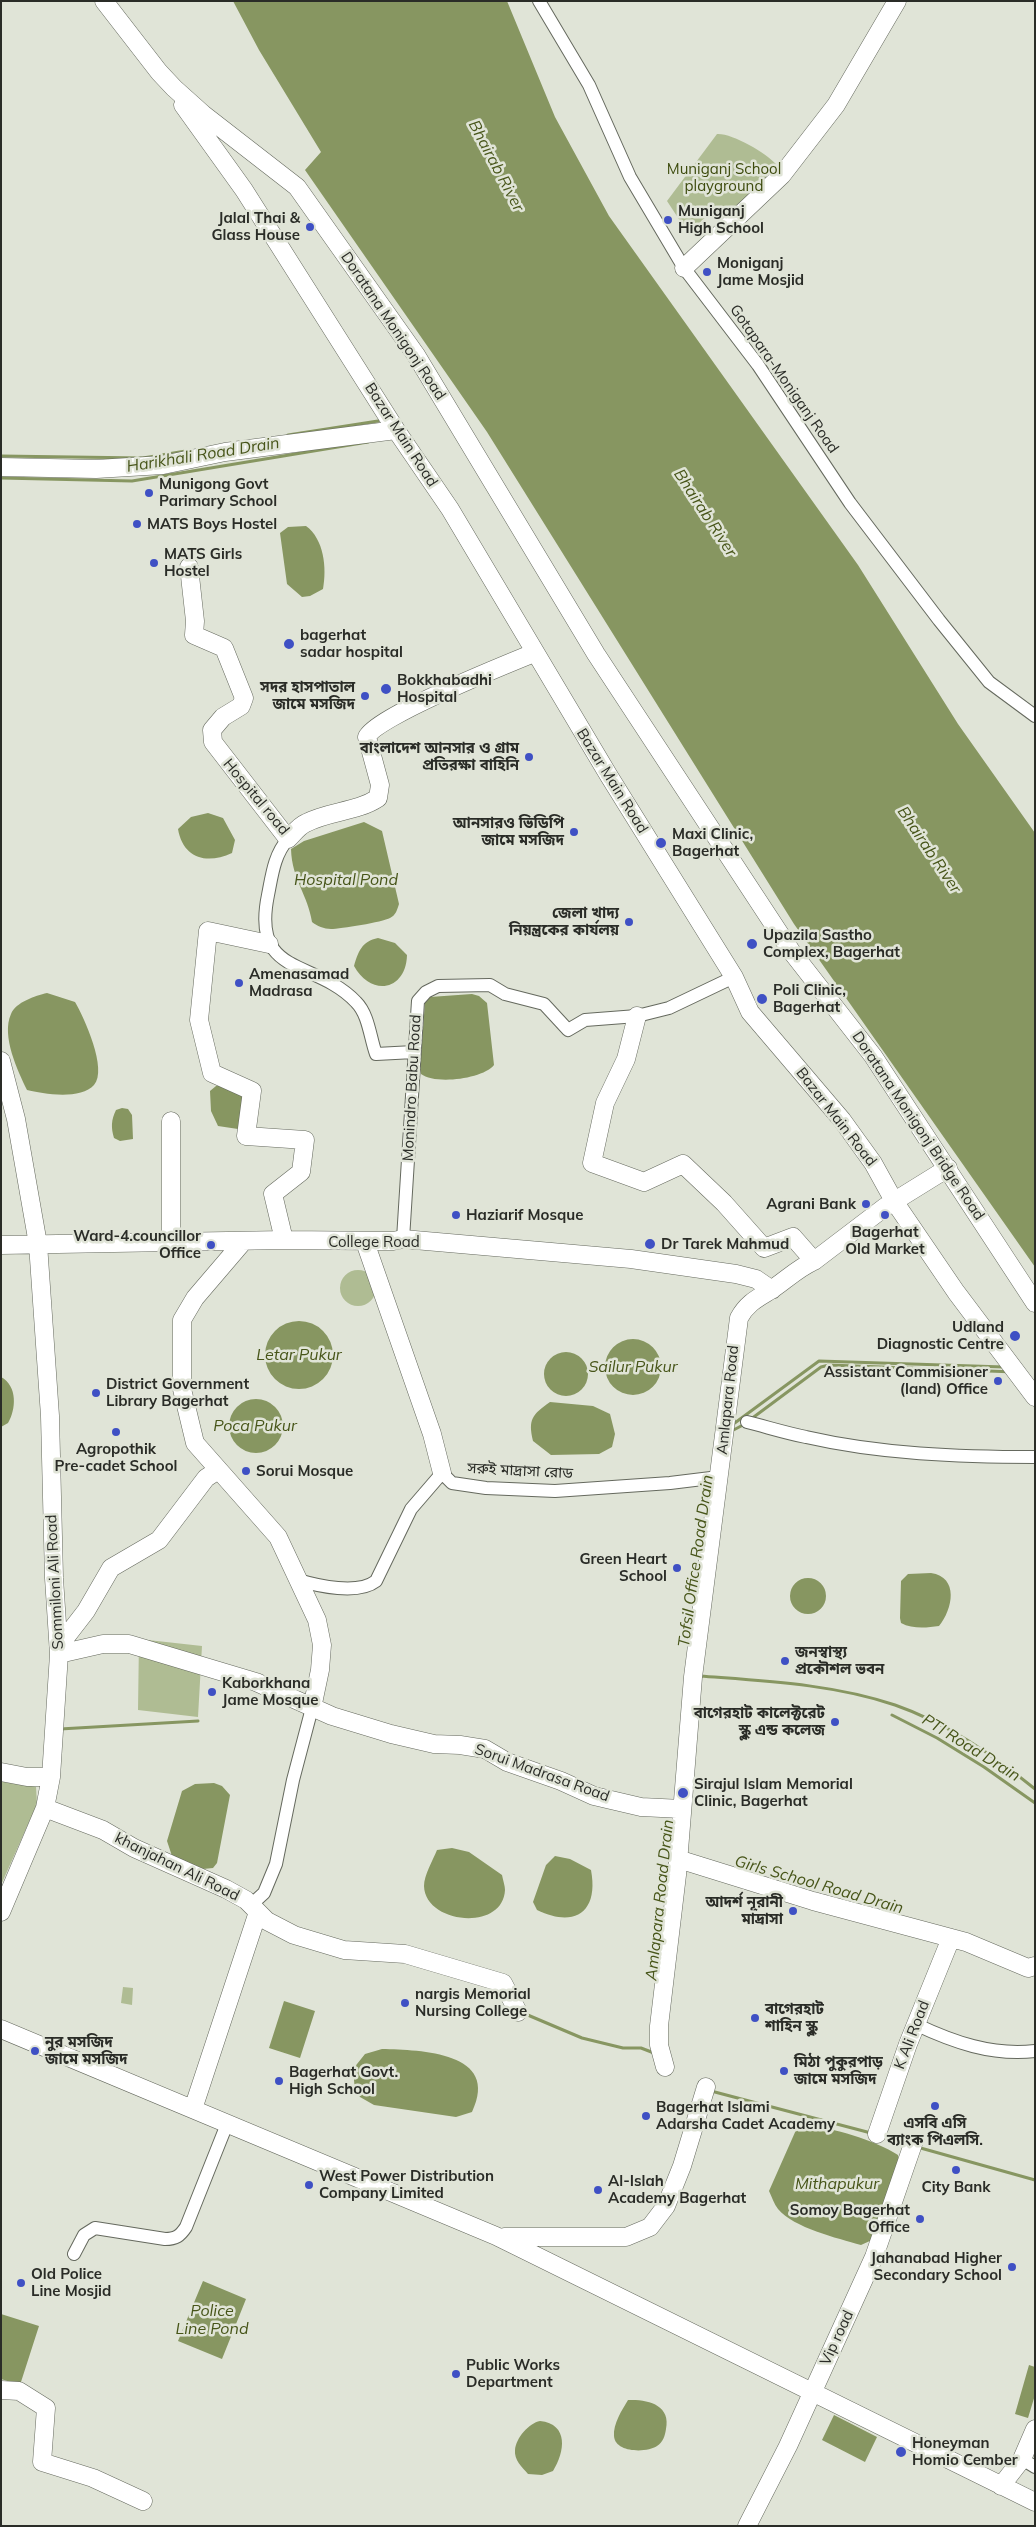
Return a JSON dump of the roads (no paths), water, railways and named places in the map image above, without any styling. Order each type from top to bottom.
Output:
[{"type":"street","points":[[104,1],[159,72],[174,88]]},
{"type":"street","name":"Gotapara-Moniganj Road","points":[[540,1],[589,85],[630,177],[684,268],[758,365],[850,503],[939,620],[989,682],[1035,716]]},
{"type":"street","points":[[684,268],[782,176],[836,105],[897,1]]},
{"type":"street","name":"Bazar Main Road","points":[[174,88],[184,107],[244,190],[396,430],[450,509],[534,653],[734,976],[750,1012],[842,1120],[873,1163],[894,1201],[956,1292],[1035,1397]]},
{"type":"street","name":"Doratana Monigonj Road","points":[[174,88],[203,114],[297,188],[416,355],[596,654]]},
{"type":"street","points":[[1,467],[96,469],[164,465],[225,452],[396,430]]},
{"type":"street","name":"Hospital road","points":[[189,567],[195,621],[194,635],[224,648],[244,698],[241,706],[223,717],[212,730],[213,742],[288,839],[304,824],[316,818],[357,807],[378,798],[380,785],[367,737],[369,731],[383,721],[534,653]]},
{"type":"street","name":"Doratana Monigonj Bridge Road","points":[[596,654],[791,951],[874,1056],[1035,1303]]},
{"type":"street","points":[[288,839],[278,850],[264,913],[264,925],[269,944],[277,955],[294,966],[331,982],[356,1002],[362,1009],[376,1054],[414,1052]]},
{"type":"street","points":[[269,944],[208,931],[199,1020],[212,1073],[252,1091],[246,1136],[305,1140],[301,1172],[273,1194],[284,1240]]},
{"type":"street","name":"Monindro Babu Road","points":[[403,1240],[418,1000],[426,992],[438,986],[490,985],[505,994],[544,1004],[568,1030],[585,1020],[637,1016],[669,1008],[734,976]]},
{"type":"street","points":[[637,1016],[626,1059],[605,1103],[592,1163],[644,1182],[683,1164],[724,1203],[764,1248],[793,1237],[814,1261]]},
{"type":"street","name":"Sommiloni Ali Road","points":[[1,1061],[16,1118],[38,1244],[50,1416],[54,1578],[59,1650],[51,1777],[45,1808],[1,1912]]},
{"type":"street","points":[[171,1121],[171,1241]]},
{"type":"street","name":"Amlapara Road","points":[[665,2067],[659,2045],[659,2026],[678,1859],[692,1677],[720,1477],[736,1327],[743,1310],[754,1299],[772,1290],[802,1266],[814,1261],[894,1201],[948,1168]]},
{"type":"street","name":"College Road","points":[[1,1245],[171,1241],[242,1243],[284,1240],[365,1242],[403,1240],[450,1245],[534,1249],[683,1266],[756,1279],[772,1290]]},
{"type":"street","points":[[298,1580],[324,1587],[369,1586],[376,1581],[411,1509],[442,1473],[432,1434],[365,1242]]},
{"type":"street","points":[[193,2110],[254,1909],[264,1893],[273,1872],[293,1780],[312,1708],[320,1670],[322,1645],[317,1620],[278,1537],[194,1443],[182,1389],[182,1320],[195,1298],[242,1243]]},
{"type":"street","points":[[747,1422],[807,1438],[874,1449],[1035,1458]]},
{"type":"street","points":[[59,1650],[86,1611],[111,1568],[159,1540],[206,1478],[218,1470]]},
{"type":"street","name":"সরুই মাদ্রাসা রোড","points":[[442,1473],[452,1483],[486,1488],[554,1491],[670,1484],[720,1477]]},
{"type":"street","name":"Sorui Madrasa Road","points":[[59,1650],[103,1644],[129,1644],[256,1682],[312,1708],[392,1734],[434,1744],[460,1744],[485,1750],[506,1762],[562,1781],[594,1796],[641,1807],[682,1809]]},
{"type":"street","points":[[1,1772],[51,1777]]},
{"type":"street","name":"khanjahan Ali Road","points":[[45,1808],[103,1830],[134,1848],[226,1889],[267,1921],[294,1935],[344,1950],[404,1954],[503,1983],[518,2012]]},
{"type":"street","points":[[678,1859],[813,1901],[951,1938],[987,1950],[1023,1966],[1035,1966]]},
{"type":"street","name":"K Ali Road","points":[[877,2134],[915,2024],[951,1938]]},
{"type":"street","points":[[915,2024],[968,2045],[1002,2053],[1035,2051]]},
{"type":"street","points":[[1,2029],[496,2236],[1035,2502]]},
{"type":"street","points":[[496,2236],[626,2237],[650,2227],[666,2206],[682,2166],[706,2087]]},
{"type":"street","points":[[74,2254],[84,2235],[95,2228],[165,2239],[174,2239],[181,2236],[228,2124]]},
{"type":"street","name":"Vip road","points":[[747,2526],[788,2446],[874,2257],[912,2144]]},
{"type":"street","points":[[1,2390],[19,2390],[46,2408],[42,2462],[94,2478],[143,2501]]},
{"type":"street","points":[[1001,2486],[1028,2463],[1035,2429]]},
{"type":"water","name":"Bhairab River","points":[[233,1],[507,1],[555,117],[609,216],[858,565],[958,724],[1035,833],[1035,1267],[794,924],[487,432],[305,170],[321,152],[259,50]]},
{"type":"water","points":[[306,526],[317,538],[323,554],[325,572],[323,589],[310,596],[302,597],[287,584],[280,533],[288,527]]},
{"type":"water","points":[[208,813],[223,818],[235,840],[232,853],[222,857],[205,858],[190,853],[185,847],[178,829],[191,817]]},
{"type":"water","name":"Hospital Pond","points":[[364,822],[382,831],[399,904],[397,910],[392,917],[386,920],[361,925],[328,929],[316,925],[312,922],[294,870],[291,849],[304,841]]},
{"type":"water","points":[[378,938],[395,943],[407,955],[401,976],[386,986],[378,986],[369,982],[361,976],[354,966],[364,944]]},
{"type":"water","points":[[47,993],[75,1002],[84,1019],[97,1056],[98,1068],[98,1078],[88,1090],[62,1095],[27,1090],[19,1073],[9,1043],[8,1023],[11,1014],[21,1003]]},
{"type":"water","points":[[472,994],[479,996],[487,1003],[494,1065],[480,1074],[459,1079],[437,1079],[421,1074],[425,1002],[430,997]]},
{"type":"water","points":[[223,1085],[239,1091],[244,1098],[238,1129],[218,1126],[211,1111],[210,1091],[216,1086]]},
{"type":"water","points":[[128,1109],[132,1115],[133,1139],[120,1141],[114,1138],[112,1124],[116,1110]]},
{"type":"water","name":"Letar Pukur","points":[[299,1321],[312,1324],[323,1331],[330,1342],[333,1355],[330,1368],[323,1379],[312,1386],[299,1389],[286,1386],[275,1379],[268,1368],[265,1355],[268,1342],[275,1331],[286,1324]]},
{"type":"water","name":"Sailur Pukur","points":[[633,1339],[648,1344],[656,1352],[661,1367],[656,1382],[648,1390],[633,1395],[618,1390],[610,1382],[605,1367],[610,1352],[618,1344]]},
{"type":"water","points":[[566,1352],[578,1356],[584,1362],[588,1374],[584,1386],[578,1392],[566,1396],[554,1392],[548,1386],[544,1374],[548,1362],[554,1356]]},
{"type":"water","points":[[1,1377],[7,1381],[13,1392],[14,1405],[11,1418],[8,1423],[1,1427]]},
{"type":"water","name":"Poca Pukur","points":[[256,1399],[266,1401],[275,1407],[281,1416],[283,1426],[281,1436],[275,1445],[266,1451],[256,1453],[246,1451],[237,1445],[231,1436],[229,1426],[231,1416],[237,1407],[246,1401]]},
{"type":"water","points":[[550,1402],[593,1406],[610,1414],[615,1434],[612,1447],[599,1454],[551,1455],[533,1441],[531,1427],[535,1414]]},
{"type":"water","points":[[931,1573],[940,1576],[950,1587],[950,1603],[944,1619],[939,1626],[929,1627],[914,1627],[901,1623],[901,1581],[908,1574]]},
{"type":"water","points":[[808,1578],[821,1583],[826,1596],[821,1609],[808,1614],[795,1609],[790,1596],[795,1583]]},
{"type":"water","points":[[214,1783],[222,1786],[230,1795],[217,1863],[213,1868],[193,1870],[173,1859],[167,1841],[182,1791],[195,1784]]},
{"type":"water","points":[[452,1848],[469,1852],[502,1875],[505,1890],[501,1903],[492,1912],[479,1917],[464,1918],[450,1915],[437,1909],[428,1899],[424,1882],[437,1850]]},
{"type":"water","points":[[555,1856],[570,1859],[591,1870],[591,1897],[581,1913],[572,1917],[550,1915],[537,1910],[533,1902],[546,1865]]},
{"type":"water","points":[[284,2001],[315,2011],[300,2058],[269,2048]]},
{"type":"water","points":[[382,2049],[435,2054],[452,2058],[467,2066],[476,2077],[478,2092],[472,2112],[456,2117],[374,2105],[360,2097],[355,2091],[353,2069],[365,2054]]},
{"type":"water","name":"Mithapukur","points":[[805,2125],[828,2129],[878,2144],[898,2155],[899,2160],[872,2240],[861,2245],[816,2232],[794,2222],[785,2216],[775,2205],[769,2191],[796,2130]]},
{"type":"water","name":"Police Line Pond","points":[[203,2281],[246,2299],[222,2359],[178,2341]]},
{"type":"water","points":[[1,2314],[39,2326],[20,2385],[1,2379]]},
{"type":"water","points":[[1029,2365],[1035,2367],[1035,2395],[1028,2418],[1015,2414]]},
{"type":"water","points":[[628,2400],[650,2402],[665,2414],[667,2421],[665,2434],[657,2446],[646,2450],[632,2450],[620,2446],[616,2442],[614,2436],[615,2427],[618,2417]]},
{"type":"water","points":[[834,2415],[877,2437],[865,2462],[822,2440]]},
{"type":"water","points":[[540,2421],[556,2427],[562,2440],[562,2448],[553,2471],[542,2475],[528,2474],[517,2460],[515,2454],[516,2445],[520,2436],[528,2428]]},
{"type":"waterway","name":"Harikhali Road Drain","points":[[288,435],[378,421]]},
{"type":"waterway","name":"Harikhali Road Drain","points":[[1,478],[132,481],[368,442]]},
{"type":"waterway","name":"Harikhali Road Drain","points":[[1,456],[143,458],[192,450]]},
{"type":"waterway","points":[[892,1199],[952,1288],[1015,1372],[829,1365],[821,1367],[743,1425],[724,1435],[737,1327],[744,1310],[755,1299],[772,1290],[802,1267],[815,1261],[842,1238],[889,1211],[892,1199]]},
{"type":"waterway","name":"Tofsil Office Road Drain","points":[[732,1425],[819,1361],[1004,1367]]},
{"type":"waterway","name":"Tofsil Office Road Drain","points":[[700,1676],[799,1684],[848,1692],[895,1705],[933,1721],[969,1741],[1035,1789]]},
{"type":"waterway","name":"PTI Road Drain","points":[[892,1715],[937,1738],[984,1767],[1035,1803]]},
{"type":"waterway","points":[[60,1729],[198,1721]]},
{"type":"waterway","points":[[523,2013],[582,2038],[623,2048],[641,2048],[654,2053]]},
{"type":"waterway","points":[[711,2091],[871,2133]]},
{"type":"waterway","points":[[882,2136],[907,2144]]},
{"type":"waterway","points":[[917,2147],[1035,2180]]},
{"type":"place","name":"Muniganj High School","points":[[668,220]]},
{"type":"place","name":"Jalal Thai & Glass House","points":[[310,227]]},
{"type":"place","name":"Moniganj Jame Mosjid","points":[[707,272]]},
{"type":"place","name":"Munigong Govt Parimary School","points":[[149,493]]},
{"type":"place","name":"MATS Boys Hostel","points":[[137,524]]},
{"type":"place","name":"MATS Girls Hostel","points":[[154,563]]},
{"type":"place","name":"bagerhat sadar hospital","points":[[289,644]]},
{"type":"place","name":"Bokkhabadhi Hospital","points":[[386,689]]},
{"type":"place","name":"সদর হাসপাতাল জামে মসজিদ","points":[[365,696]]},
{"type":"place","name":"বাংলাদেশ আনসার ও গ্রাম প্রতিরক্ষা বাহিনি","points":[[529,757]]},
{"type":"place","name":"আনসারও ভিডিপি জামে মসজিদ","points":[[574,832]]},
{"type":"place","name":"Maxi Clinic, Bagerhat","points":[[661,843]]},
{"type":"place","name":"জেলা খাদ্য নিয়ন্ত্রকের কার্যলয়","points":[[629,922]]},
{"type":"place","name":"Upazila Sastho Complex, Bagerhat","points":[[752,944]]},
{"type":"place","name":"Amenasamad Madrasa","points":[[239,983]]},
{"type":"place","name":"Poli Clinic, Bagerhat","points":[[762,999]]},
{"type":"place","name":"Agrani Bank","points":[[866,1204]]},
{"type":"place","name":"Haziarif Mosque","points":[[456,1215]]},
{"type":"place","name":"Bagerhat Old Market","points":[[885,1215]]},
{"type":"place","name":"Dr Tarek Mahmud","points":[[650,1244]]},
{"type":"place","name":"Ward-4.councillor Office","points":[[211,1245]]},
{"type":"place","name":"Udland Diagnostic Centre","points":[[1015,1336]]},
{"type":"place","name":"Assistant Commisioner (land) Office","points":[[998,1381]]},
{"type":"place","name":"District Government Library Bagerhat","points":[[96,1393]]},
{"type":"place","name":"Agropothik Pre-cadet School","points":[[116,1432]]},
{"type":"place","name":"Sorui Mosque","points":[[246,1471]]},
{"type":"place","name":"Green Heart School","points":[[677,1568]]},
{"type":"place","name":"জনস্বাস্থ্য প্রকৌশল ভবন","points":[[785,1661]]},
{"type":"place","name":"Kaborkhana Jame Mosque","points":[[212,1692]]},
{"type":"place","name":"বাগেরহাট কালেক্টরেট স্কুল এন্ড কলেজ","points":[[835,1722]]},
{"type":"place","name":"Sirajul Islam Memorial Clinic, Bagerhat","points":[[683,1793]]},
{"type":"place","name":"আদর্শ নূরানী মাদ্রাসা","points":[[793,1911]]},
{"type":"place","name":"nargis Memorial Nursing College","points":[[405,2003]]},
{"type":"place","name":"বাগেরহাট শাহিন স্কুল","points":[[755,2018]]},
{"type":"place","name":"নুর মসজিদ জামে মসজিদ","points":[[35,2051]]},
{"type":"place","name":"মিঠা পুকুরপাড় জামে মসজিদ","points":[[784,2071]]},
{"type":"place","name":"Bagerhat Govt. High School","points":[[279,2081]]},
{"type":"place","name":"এসবি এসি ব্যাংক পিএলসি.","points":[[935,2106]]},
{"type":"place","name":"Bagerhat Islami Adarsha Cadet Academy","points":[[646,2116]]},
{"type":"place","name":"City Bank","points":[[956,2170]]},
{"type":"place","name":"West Power Distribution Company Limited","points":[[309,2185]]},
{"type":"place","name":"Al-Islah Academy Bagerhat","points":[[598,2190]]},
{"type":"place","name":"Somoy Bagerhat Office","points":[[920,2219]]},
{"type":"place","name":"Jahanabad Higher Secondary School","points":[[1012,2267]]},
{"type":"place","name":"Old Police Line Mosjid","points":[[21,2283]]},
{"type":"place","name":"Public Works Department","points":[[456,2374]]},
{"type":"place","name":"Honeyman Homio Cember","points":[[901,2452]]},
{"type":"park label","name":"Muniganj School playground","points":[[724,178]]},
{"type":"water label","name":"Girls School Road Drain","points":[[819,1885]]},
{"type":"water label","name":"Amlapara Road Drain","points":[[660,1900]]}]
